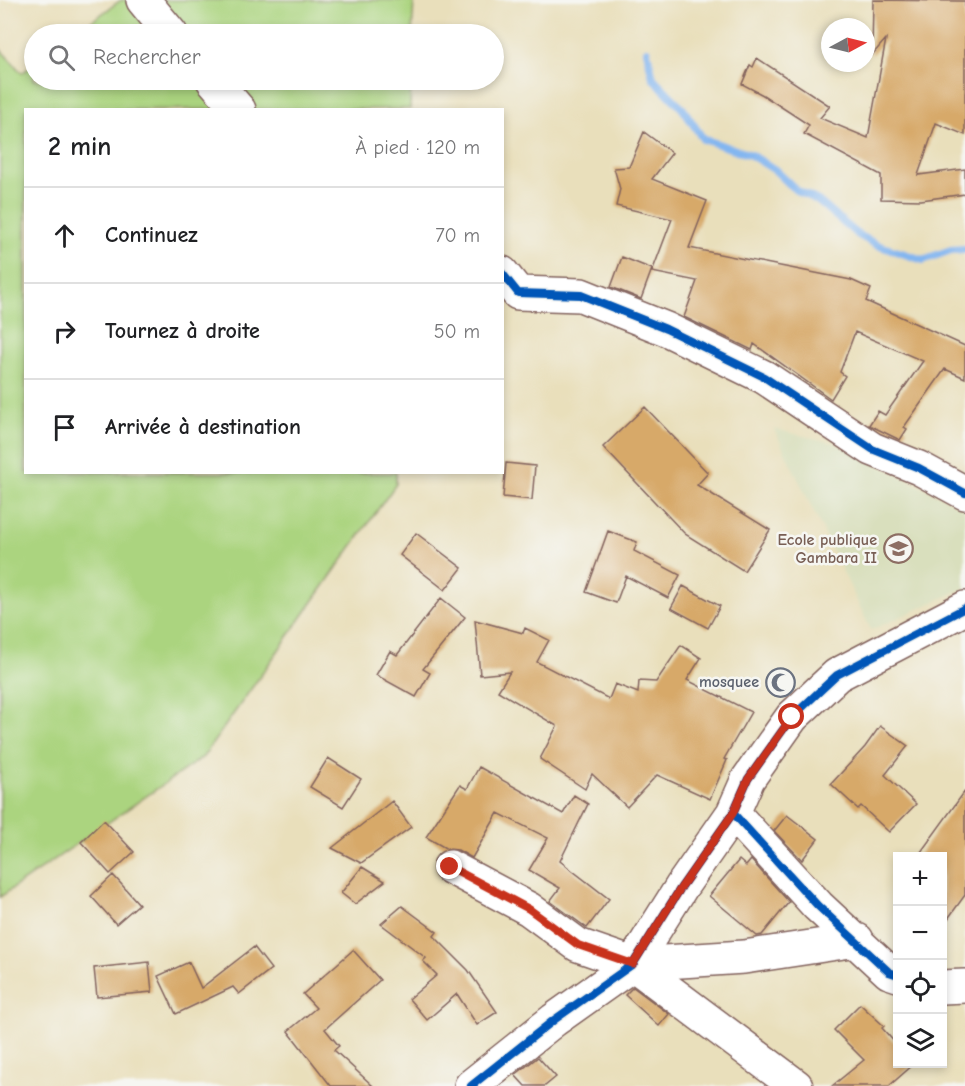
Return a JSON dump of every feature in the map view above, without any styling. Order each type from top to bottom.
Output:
[{"type":"street","points":[[143,0],[163,24]]},
{"type":"street","points":[[222,90],[237,108]]},
{"type":"street","points":[[504,275],[519,293],[581,296],[666,329],[764,377],[872,449],[919,468],[965,493]]},
{"type":"street","points":[[471,1086],[554,1020],[633,964],[682,886],[733,813],[748,779],[792,717],[837,675],[965,608]]},
{"type":"street","points":[[733,813],[818,906],[893,974]]},
{"type":"street","points":[[450,867],[529,909],[578,945],[633,964],[796,1086]]},
{"type":"street","points":[[633,964],[744,957],[857,940]]},
{"type":"street","points":[[947,987],[965,986]]},
{"type":"shaded area","name":"Ecole publique Gambara II","points":[[774,429],[834,443],[965,509],[965,588],[871,630]]},
{"type":"green space","points":[[121,0],[414,0],[413,24],[88,24]]},
{"type":"green space","points":[[0,49],[22,73],[24,72],[24,90],[411,90],[410,108],[24,108],[24,474],[396,474],[396,484],[203,757],[0,897]]},
{"type":"building","points":[[873,0],[965,1],[965,135],[936,123],[918,175],[965,169],[965,194],[921,200],[881,199],[881,175],[804,134],[809,125],[742,84],[750,65],[753,67],[757,58],[830,106],[820,118],[868,138],[886,39],[875,52],[875,18],[873,18]]},
{"type":"building","points":[[644,132],[672,153],[652,179],[707,201],[689,248],[851,280],[871,289],[866,301],[965,346],[965,378],[945,369],[904,427],[907,429],[900,440],[869,425],[878,411],[885,415],[923,361],[855,332],[840,372],[845,376],[831,399],[754,344],[752,350],[684,317],[697,281],[652,272],[672,219],[616,206],[620,189],[614,168],[629,167]]},
{"type":"building","points":[[622,257],[652,269],[641,299],[611,287]]},
{"type":"building","points":[[645,407],[708,473],[697,485],[770,530],[744,571],[685,534],[603,447]]},
{"type":"building","points":[[506,463],[535,466],[532,500],[503,497]]},
{"type":"building","points":[[608,531],[637,542],[634,551],[680,575],[668,598],[626,576],[616,603],[586,592]]},
{"type":"building","points":[[416,533],[462,568],[445,590],[400,555]]},
{"type":"building","points":[[683,586],[720,606],[708,628],[671,608]]},
{"type":"building","points":[[441,598],[465,617],[423,669],[430,673],[416,697],[376,675],[390,651],[397,655]]},
{"type":"building","points":[[475,620],[523,633],[525,628],[549,640],[537,662],[609,699],[615,684],[638,693],[639,681],[656,682],[681,645],[701,658],[687,680],[751,712],[724,759],[727,760],[710,799],[657,775],[627,807],[592,774],[585,789],[540,759],[557,726],[498,691],[510,672],[480,675]]},
{"type":"building","points":[[880,726],[908,746],[885,775],[916,804],[889,832],[861,806],[858,809],[831,784],[865,747]]},
{"type":"building","points":[[328,758],[361,779],[343,807],[310,787]]},
{"type":"building","points":[[479,767],[563,814],[574,795],[588,804],[560,861],[609,899],[587,928],[550,901],[560,888],[529,870],[548,838],[498,813],[472,858],[458,850],[447,849],[426,837],[460,785],[467,789]]},
{"type":"building","points":[[965,791],[965,895],[947,920],[947,852],[921,852]]},
{"type":"building","points":[[392,801],[411,827],[361,863],[332,848]]},
{"type":"building","points":[[787,815],[818,839],[802,860],[774,831]]},
{"type":"building","points":[[104,820],[134,852],[110,874],[81,842]]},
{"type":"building","points":[[739,860],[746,866],[751,860],[789,902],[762,935],[757,936],[709,896]]},
{"type":"building","points":[[362,867],[385,881],[355,904],[341,893]]},
{"type":"building","points":[[113,875],[139,904],[116,924],[91,896]]},
{"type":"building","points":[[402,906],[437,932],[434,936],[468,970],[497,1012],[477,1025],[457,994],[427,1020],[409,999],[437,975],[423,961],[426,958],[381,924]]},
{"type":"building","points":[[254,947],[271,969],[239,994],[233,987],[176,1014],[158,976],[189,962],[201,988]]},
{"type":"building","points":[[353,950],[380,980],[325,1029],[339,1046],[334,1050],[373,1086],[331,1086],[288,1031],[316,1008],[303,994]]},
{"type":"building","points":[[149,962],[152,992],[97,997],[94,968]]},
{"type":"building","points":[[633,987],[669,1014],[659,1026],[625,995]]},
{"type":"building","points":[[860,1004],[884,1026],[882,1028],[893,1040],[893,1068],[909,1068],[889,1086],[832,1086],[864,1060],[834,1030]]},
{"type":"building","points":[[538,1057],[556,1077],[545,1086],[525,1086],[515,1075]]},
{"type":"waterway","points":[[647,51],[653,78],[683,109],[703,139],[751,155],[775,170],[796,190],[818,201],[857,234],[877,245],[923,260],[951,250],[965,249]]},
{"type":"cycle path","points":[[504,276],[518,293],[581,295],[666,329],[764,377],[872,449],[919,468],[965,493]]},
{"type":"cycle path","points":[[471,1086],[554,1020],[633,964],[682,886],[733,813],[748,779],[792,717],[837,675],[965,608]]},
{"type":"cycle path","points":[[733,813],[818,906],[893,973]]},
{"type":"place","name":"Ecole publique Gambara II","points":[[898,549]]},
{"type":"place","name":"mosquee","points":[[780,682]]},
{"type":"route","points":[[450,867],[529,909],[578,945],[633,964],[682,886],[733,813],[748,779],[792,717]]}]
